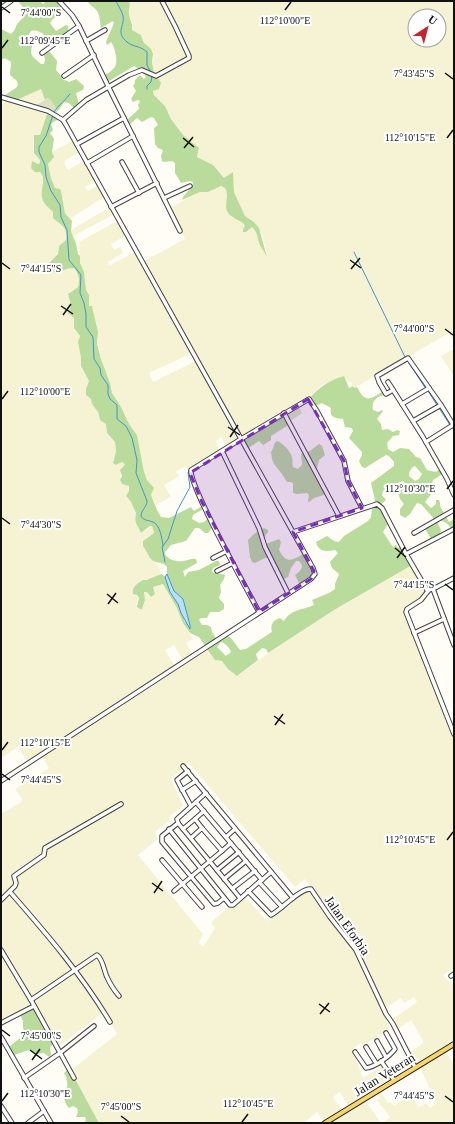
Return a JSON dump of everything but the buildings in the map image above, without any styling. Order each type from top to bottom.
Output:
[{"type":"main road","name":"Jalan Veteran","points":[[325,1123],[454,1044]]},
{"type":"street","points":[[1,8],[11,1]]},
{"type":"street","points":[[59,1],[72,15],[79,26],[180,231]]},
{"type":"street","points":[[63,120],[79,104],[108,86],[140,70],[156,76],[190,57],[162,1]]},
{"type":"street","points":[[42,53],[79,26]]},
{"type":"street","points":[[86,41],[105,30]]},
{"type":"street","points":[[64,76],[94,55]]},
{"type":"street","points":[[1,97],[53,114],[63,120],[315,574],[311,579],[1,781]]},
{"type":"street","points":[[77,144],[124,118]]},
{"type":"street","points":[[87,164],[133,136]]},
{"type":"street","points":[[122,162],[139,192]]},
{"type":"street","points":[[111,207],[157,183]]},
{"type":"street","points":[[164,198],[190,186]]},
{"type":"street","points":[[393,390],[386,394],[377,376],[408,358],[452,426],[426,442]]},
{"type":"street","points":[[388,382],[426,442],[447,479],[454,495]]},
{"type":"street","points":[[402,404],[428,389]]},
{"type":"street","points":[[259,612],[201,500],[190,473],[191,470],[308,399],[312,401],[344,461],[348,481],[362,508]]},
{"type":"street","points":[[413,421],[439,406]]},
{"type":"street","points":[[284,413],[339,516]]},
{"type":"street","points":[[222,451],[288,593]]},
{"type":"street","points":[[293,532],[373,504],[380,505],[425,588],[431,590],[454,645]]},
{"type":"street","points":[[414,533],[454,510]]},
{"type":"street","points":[[406,554],[454,529]]},
{"type":"street","points":[[213,558],[227,551]]},
{"type":"street","points":[[217,571],[233,563]]},
{"type":"street","points":[[454,578],[431,590],[421,600],[406,611],[454,734]]},
{"type":"street","points":[[414,632],[444,619]]},
{"type":"street","points":[[184,766],[293,898]]},
{"type":"street","points":[[188,771],[178,779],[191,806]]},
{"type":"street","points":[[182,790],[196,781]]},
{"type":"street","points":[[206,793],[177,819],[178,823],[240,898]]},
{"type":"street","points":[[196,802],[255,871],[260,881],[282,907]]},
{"type":"street","points":[[1,900],[16,884],[14,876],[44,855],[45,848],[121,804]]},
{"type":"street","points":[[183,829],[204,811]]},
{"type":"street","points":[[195,819],[222,851]]},
{"type":"street","points":[[178,823],[162,836],[162,842],[214,904],[218,903],[224,898]]},
{"type":"street","points":[[191,838],[202,828]]},
{"type":"street","points":[[169,829],[231,906],[271,872]]},
{"type":"street","points":[[226,837],[235,829]]},
{"type":"street","points":[[174,891],[231,843]]},
{"type":"street","points":[[217,870],[239,852]]},
{"type":"street","points":[[162,860],[202,907]]},
{"type":"street","points":[[224,879],[246,861]]},
{"type":"street","points":[[233,888],[255,871]]},
{"type":"street","name":"Jalan Eforbia","points":[[248,891],[270,915],[293,898],[308,889],[311,889],[330,918],[349,940],[366,970],[386,1014],[393,1024],[415,1067]]},
{"type":"street","points":[[10,892],[74,970],[97,1000],[110,1022]]},
{"type":"street","points":[[1,950],[31,1000],[74,1078]]},
{"type":"street","points":[[31,1000],[98,955],[106,976],[119,996]]},
{"type":"street","points":[[1,1023],[34,1006]]},
{"type":"street","points":[[24,1078],[60,1053],[94,1026]]},
{"type":"street","points":[[355,1052],[365,1067],[368,1068],[381,1061],[395,1049],[386,1033]]},
{"type":"street","points":[[1,1037],[51,1123]]},
{"type":"street","points":[[377,1041],[386,1057]]},
{"type":"street","points":[[366,1047],[376,1063]]},
{"type":"street","points":[[381,1061],[394,1080]]},
{"type":"street","points":[[1,1106],[12,1123]]},
{"type":"street","points":[[28,1123],[44,1111]]},
{"type":"highlighted area","points":[[308,399],[344,461],[348,481],[362,508],[293,532],[314,571],[311,579],[259,612],[201,500],[190,473]]},
{"type":"shaded area","points":[[129,1],[454,1],[454,341],[449,333],[354,388],[350,381],[347,383],[343,376],[322,385],[309,399],[227,448],[221,437],[216,441],[220,452],[191,470],[185,467],[176,471],[179,476],[164,485],[171,497],[156,505],[151,495],[153,487],[147,480],[144,472],[137,435],[129,424],[121,407],[113,395],[101,359],[93,309],[89,306],[84,272],[80,263],[79,242],[119,220],[127,235],[111,244],[114,250],[120,247],[123,253],[108,262],[110,265],[136,252],[142,262],[185,239],[169,208],[200,192],[208,192],[221,186],[227,191],[227,212],[242,222],[248,231],[252,226],[255,229],[267,255],[262,234],[254,222],[245,216],[234,192],[233,173],[224,178],[213,165],[197,157],[199,149],[183,135],[171,119],[165,106],[154,95],[154,90],[160,88],[152,65],[154,56],[144,43],[142,36],[132,30],[133,24],[129,14]],"holes":[[[192,353],[196,361],[153,382],[149,373]]]},
{"type":"shaded area","points":[[41,89],[45,100],[34,107],[48,111],[40,135],[34,137],[33,148],[35,154],[41,161],[40,164],[38,164],[44,180],[42,194],[53,212],[55,220],[63,226],[66,231],[66,240],[59,246],[57,255],[49,262],[55,274],[63,269],[72,268],[74,268],[78,273],[78,287],[69,292],[71,306],[69,314],[74,318],[75,330],[80,336],[78,342],[82,368],[90,382],[87,386],[88,397],[91,399],[98,412],[99,418],[106,424],[107,433],[115,442],[116,451],[113,461],[117,465],[122,462],[125,464],[122,468],[120,480],[122,484],[128,486],[129,491],[126,497],[131,502],[136,513],[135,518],[141,533],[152,526],[154,533],[145,539],[143,546],[148,552],[148,556],[158,565],[161,573],[158,577],[152,577],[146,580],[135,594],[138,597],[137,605],[142,609],[145,600],[144,592],[147,592],[150,597],[155,594],[153,587],[163,584],[193,639],[186,643],[194,656],[207,647],[218,661],[222,661],[235,675],[240,674],[267,654],[334,610],[412,565],[427,589],[421,600],[407,610],[454,734],[454,968],[443,975],[454,986],[454,1044],[444,1050],[454,1064],[454,1123],[383,1123],[390,1117],[377,1100],[380,1098],[375,1092],[364,1099],[381,1123],[325,1123],[317,1112],[304,1123],[99,1123],[70,1071],[117,1034],[104,1012],[57,1048],[34,1007],[1,1023],[1,955],[3,954],[1,950],[1,814],[21,802],[22,799],[15,789],[49,768],[41,755],[28,763],[18,747],[1,758],[1,105],[9,99]],"holes":[[[174,645],[184,662],[176,668],[165,650]],[[189,763],[295,887],[305,879],[311,889],[293,898],[267,921],[243,895],[212,921],[215,928],[203,947],[199,943],[203,934],[138,855],[158,839],[155,832],[170,820],[170,816],[183,806],[171,779]],[[414,997],[417,1002],[391,1020],[396,1030],[411,1020],[423,1041],[423,1043],[409,1053],[415,1067],[419,1065],[435,1100],[436,1104],[430,1108],[426,1103],[419,1107],[411,1095],[394,1106],[390,1102],[388,1103],[379,1090],[394,1080],[383,1065],[363,1078],[352,1049],[361,1043],[363,1046],[390,1029],[386,1019],[388,1017],[384,1009],[401,998],[404,1003]],[[340,1092],[349,1108],[343,1112],[333,1097]]]},
{"type":"shaded area","points":[[74,140],[81,152],[64,161],[66,167],[68,170],[85,160],[87,163],[86,165],[95,181],[85,187],[88,191],[98,185],[104,197],[71,218],[65,213],[61,191],[54,188],[48,164],[53,158],[52,152]]},
{"type":"shaded area","points":[[112,209],[115,214],[73,236],[71,231],[73,229],[105,210],[107,211]]},
{"type":"shaded area","points":[[454,349],[454,376],[441,356]]},
{"type":"green space","points":[[18,1],[40,1],[43,4],[46,1],[59,1],[66,8],[50,23],[56,31],[66,25],[68,26],[69,34],[54,44],[44,34],[35,30],[31,31],[28,36],[32,44],[31,53],[33,57],[41,64],[44,64],[44,55],[47,51],[50,52],[57,61],[56,70],[62,79],[69,82],[76,79],[84,86],[83,90],[76,93],[79,104],[75,109],[69,103],[64,102],[58,111],[48,98],[45,100],[41,89],[14,101],[2,97],[18,85],[17,81],[10,75],[11,62],[5,58],[1,60],[1,29],[11,34],[18,22],[23,18],[25,11]]},
{"type":"green space","points":[[88,1],[129,1],[129,17],[132,30],[141,35],[144,43],[151,49],[153,54],[152,63],[154,72],[161,83],[159,89],[153,91],[154,95],[165,106],[171,119],[183,135],[199,148],[197,157],[213,165],[224,178],[233,172],[234,192],[245,216],[254,222],[259,228],[267,257],[260,245],[254,229],[252,227],[246,232],[243,232],[245,226],[244,224],[228,213],[226,207],[227,194],[225,188],[221,186],[208,192],[200,192],[182,200],[193,185],[193,182],[190,181],[181,183],[175,173],[175,163],[172,161],[162,161],[161,156],[163,150],[158,148],[155,144],[154,128],[158,125],[154,118],[151,117],[142,122],[137,118],[128,126],[126,121],[139,109],[138,105],[140,101],[138,100],[133,102],[131,99],[136,91],[133,86],[135,80],[140,75],[144,79],[146,77],[142,70],[138,70],[134,66],[106,83],[103,76],[113,69],[116,63],[116,55],[112,44],[111,42],[107,45],[106,42],[114,23],[113,21],[101,28],[98,13]]},
{"type":"green space","points":[[48,98],[58,111],[55,115],[33,107]]},
{"type":"green space","points":[[48,111],[60,119],[51,124],[53,130],[50,133],[54,139],[52,152],[54,157],[48,164],[51,178],[55,188],[60,189],[61,191],[65,213],[72,221],[71,231],[84,272],[86,290],[89,295],[89,306],[92,306],[98,332],[97,343],[101,359],[112,393],[129,424],[137,435],[144,472],[147,480],[154,488],[151,495],[157,510],[161,517],[169,518],[191,507],[194,511],[204,505],[205,508],[193,515],[192,519],[199,523],[204,522],[210,517],[214,525],[208,533],[205,533],[199,528],[195,528],[186,541],[171,545],[165,554],[168,558],[175,561],[196,559],[197,563],[183,571],[185,577],[188,572],[199,570],[216,561],[219,561],[220,565],[213,568],[212,571],[214,573],[225,575],[220,585],[221,592],[219,598],[224,604],[224,609],[219,612],[210,612],[207,618],[201,618],[199,620],[202,625],[211,627],[217,640],[226,635],[231,638],[240,650],[246,649],[272,632],[272,625],[276,620],[280,618],[284,621],[290,614],[314,605],[312,600],[335,589],[335,584],[339,574],[332,568],[330,562],[338,553],[335,550],[326,551],[319,548],[316,542],[327,536],[334,541],[339,542],[344,536],[368,521],[371,517],[375,500],[371,483],[394,466],[394,462],[389,456],[386,455],[365,468],[362,467],[359,461],[362,452],[349,438],[353,431],[352,428],[345,427],[343,419],[332,416],[331,408],[322,403],[315,406],[309,399],[320,388],[333,380],[344,376],[349,388],[353,386],[354,388],[357,387],[365,398],[371,398],[383,391],[385,395],[379,396],[375,400],[373,410],[378,412],[383,411],[377,419],[381,424],[382,430],[388,429],[393,432],[397,430],[400,431],[399,435],[393,436],[387,443],[388,449],[393,452],[400,448],[409,449],[416,457],[420,458],[427,470],[435,472],[441,469],[444,473],[433,480],[431,488],[432,493],[425,502],[431,508],[436,504],[436,500],[439,500],[440,506],[449,522],[454,519],[454,529],[452,530],[450,526],[440,521],[438,524],[441,530],[439,537],[431,539],[424,527],[435,520],[421,504],[417,503],[410,514],[405,518],[400,515],[400,509],[404,504],[398,493],[405,483],[403,481],[387,487],[383,491],[382,495],[386,500],[380,505],[389,522],[383,532],[393,547],[396,545],[398,548],[402,547],[412,565],[334,610],[268,653],[266,649],[262,648],[256,654],[258,660],[237,676],[228,669],[222,661],[215,660],[199,637],[190,633],[183,623],[177,608],[163,584],[153,587],[155,594],[151,597],[147,592],[144,592],[145,600],[142,609],[137,607],[139,598],[137,595],[133,594],[134,587],[143,580],[147,580],[162,574],[165,577],[170,592],[178,604],[185,622],[190,625],[183,599],[174,591],[167,574],[167,567],[164,564],[152,560],[143,546],[143,541],[154,533],[152,526],[141,533],[136,521],[136,513],[131,502],[126,496],[129,491],[129,486],[122,484],[120,480],[122,476],[120,470],[125,464],[122,462],[116,465],[113,463],[116,451],[115,442],[107,433],[106,424],[100,420],[98,412],[92,404],[91,399],[86,395],[86,389],[89,381],[81,366],[78,342],[80,336],[74,328],[74,318],[68,313],[71,306],[68,294],[78,287],[79,277],[74,268],[66,269],[55,274],[49,263],[58,254],[59,246],[66,240],[66,232],[64,227],[53,218],[53,212],[43,200],[42,175],[40,172],[35,172],[31,168],[32,161],[38,164],[40,163],[40,160],[34,153],[34,135],[40,135]],"holes":[[[415,466],[422,474],[419,479],[415,481],[409,476],[410,470]],[[221,642],[230,649],[231,652],[226,656],[217,647]]]},
{"type":"green space","points":[[298,405],[302,413],[288,422],[284,413]]},
{"type":"green space","points":[[284,413],[290,424],[271,436],[271,440],[263,445],[259,441],[247,449],[241,439]]},
{"type":"green space","points":[[277,441],[288,450],[292,457],[293,467],[298,469],[302,465],[301,454],[310,451],[319,444],[322,446],[325,455],[319,460],[316,473],[327,494],[314,498],[308,502],[309,495],[307,493],[293,493],[293,483],[287,482],[272,459],[271,452]]},
{"type":"green space","points":[[264,528],[268,530],[268,532],[262,540],[264,544],[279,539],[281,542],[279,550],[285,558],[290,560],[305,553],[315,574],[300,585],[295,575],[299,572],[302,565],[299,561],[296,561],[291,568],[288,577],[282,580],[269,558],[265,558],[255,563],[252,562],[248,540]]},
{"type":"green space","points":[[34,1006],[54,1043],[50,1047],[51,1055],[49,1057],[44,1053],[36,1054],[29,1050],[14,1055],[11,1051],[10,1046],[25,1034],[23,1021],[20,1014]]},
{"type":"green space","points":[[69,1068],[99,1123],[85,1123],[85,1117],[76,1117],[78,1112],[77,1108],[73,1106],[69,1108],[67,1106],[64,1099],[67,1083],[64,1073]]},
{"type":"water","points":[[167,574],[174,591],[183,599],[190,629],[178,604],[170,592],[165,577]]},
{"type":"waterway","points":[[116,1],[123,16],[121,32],[123,38],[129,44],[147,52],[147,65],[151,73]]},
{"type":"waterway","points":[[147,89],[147,86],[151,82],[152,76]]},
{"type":"waterway","points":[[54,112],[70,94]]},
{"type":"waterway","points":[[53,115],[46,136],[39,147],[39,152],[45,165],[46,177],[51,191],[60,205],[61,217],[67,230],[69,260],[81,275],[80,293],[86,314],[86,327],[93,337],[94,359],[100,368],[101,375],[108,385],[108,394],[110,399],[117,405],[117,419],[126,426],[132,438],[137,460],[136,473],[147,501],[141,516],[143,519],[153,522],[157,526],[163,546]]},
{"type":"waterway","points":[[354,252],[405,357]]},
{"type":"waterway","points":[[407,360],[426,389]]},
{"type":"waterway","points":[[428,391],[437,405]]},
{"type":"waterway","points":[[439,408],[450,425]]},
{"type":"waterway","points":[[165,562],[162,547],[168,539],[177,511],[190,487],[189,470],[236,440]]}]
